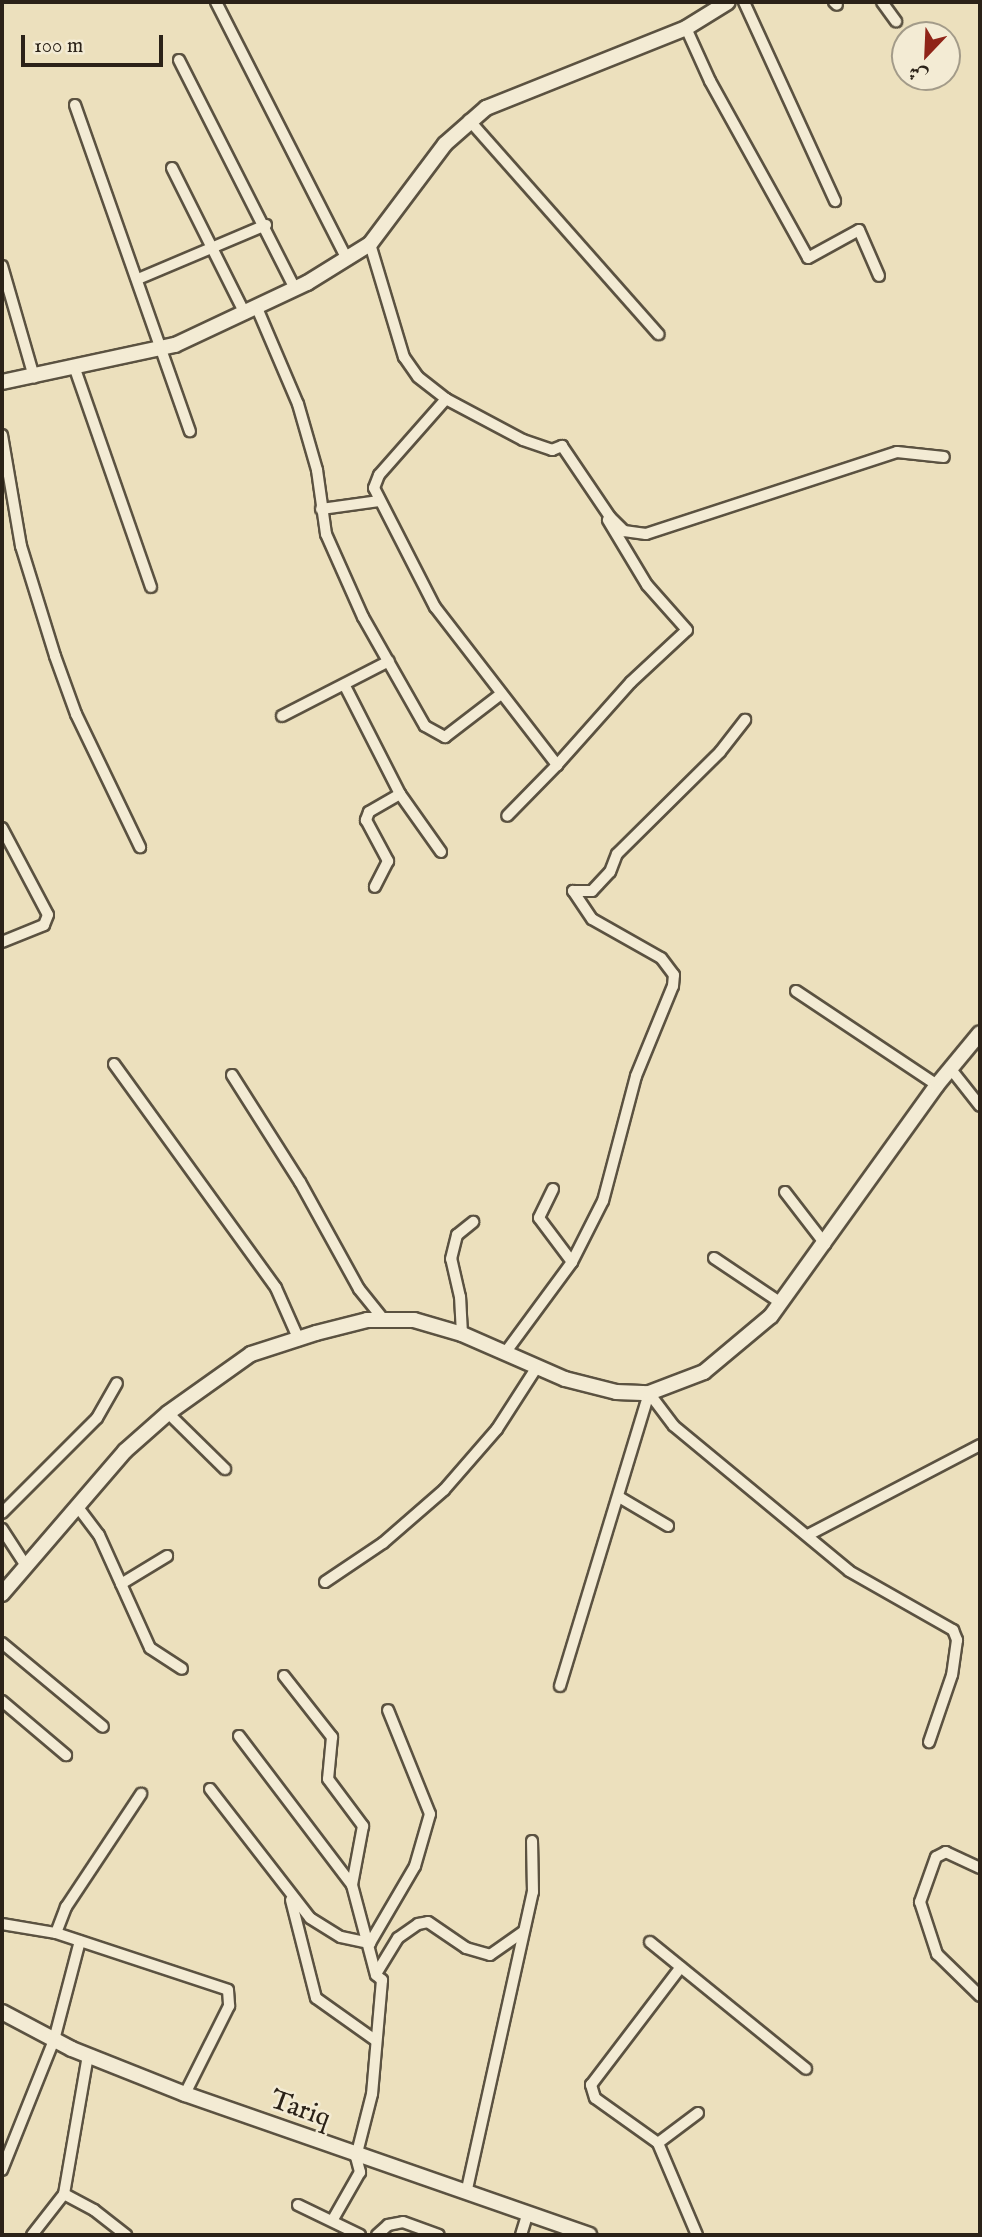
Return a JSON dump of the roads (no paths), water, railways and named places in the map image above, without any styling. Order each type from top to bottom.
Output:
[{"type":"street","points":[[216,2],[347,259]]},
{"type":"street","points":[[2,383],[162,348],[251,311],[295,289],[370,244],[445,144],[469,120],[537,85],[686,27],[728,2]]},
{"type":"street","points":[[744,2],[835,201]]},
{"type":"street","points":[[882,2],[896,21]]},
{"type":"street","points":[[686,27],[710,81],[808,258],[859,230],[879,276]]},
{"type":"street","points":[[179,60],[266,225],[295,289]]},
{"type":"street","points":[[75,105],[190,431]]},
{"type":"street","points":[[469,120],[658,334]]},
{"type":"street","points":[[172,168],[251,311],[298,404],[317,470],[321,509],[337,560],[425,726],[438,736],[455,731],[501,694]]},
{"type":"street","points":[[138,279],[266,225]]},
{"type":"street","points":[[370,244],[404,357],[418,377],[446,398],[523,440],[552,450],[580,475],[647,585],[687,630],[631,682],[507,816]]},
{"type":"street","points":[[2,266],[34,377]]},
{"type":"street","points":[[74,366],[151,587]]},
{"type":"street","points":[[446,398],[379,475],[374,488],[435,607],[557,765]]},
{"type":"street","points":[[2,435],[21,546],[55,656],[76,714],[140,847]]},
{"type":"street","points":[[552,450],[562,446],[610,517],[624,531],[646,534],[897,452],[944,457]]},
{"type":"street","points":[[321,509],[379,501]]},
{"type":"street","points":[[282,716],[345,686],[389,661]]},
{"type":"street","points":[[345,686],[400,794],[441,852]]},
{"type":"street","points":[[505,1353],[572,1262],[603,1201],[636,1076],[674,975],[661,958],[592,919],[573,891],[592,891],[610,872],[617,854],[720,752],[745,720]]},
{"type":"street","points":[[374,887],[388,861],[367,816],[400,794]]},
{"type":"street","points":[[2,828],[48,915],[44,925],[2,942]]},
{"type":"street","points":[[796,990],[937,1085]]},
{"type":"street","points":[[2,1594],[125,1451],[168,1413],[251,1354],[383,1319],[414,1320],[462,1334],[537,1367],[603,1390],[649,1393],[679,1384],[731,1354],[781,1303],[937,1085],[980,1033]]},
{"type":"street","points":[[114,1064],[276,1288],[299,1340]]},
{"type":"street","points":[[950,1068],[980,1106]]},
{"type":"street","points":[[232,1075],[300,1182],[359,1289],[383,1319]]},
{"type":"street","points":[[553,1189],[539,1218],[572,1262]]},
{"type":"street","points":[[785,1192],[825,1244]]},
{"type":"street","points":[[462,1334],[460,1297],[451,1259],[457,1235],[473,1222]]},
{"type":"street","points":[[714,1258],[781,1303]]},
{"type":"street","points":[[326,1582],[383,1543],[444,1490],[497,1429],[537,1367]]},
{"type":"street","points":[[2,1513],[97,1418],[117,1383]]},
{"type":"street","points":[[560,1686],[649,1393]]},
{"type":"street","points":[[649,1393],[674,1426],[860,1578],[953,1630],[957,1640],[952,1675],[929,1742]]},
{"type":"street","points":[[168,1413],[225,1469]]},
{"type":"street","points":[[808,1535],[980,1445]]},
{"type":"street","points":[[619,1497],[668,1526]]},
{"type":"street","points":[[78,1506],[99,1535],[150,1648],[182,1669]]},
{"type":"street","points":[[2,1529],[26,1566]]},
{"type":"street","points":[[121,1584],[167,1556]]},
{"type":"street","points":[[2,1643],[103,1727]]},
{"type":"street","points":[[284,1676],[332,1737],[328,1779],[363,1826],[352,1885]]},
{"type":"street","points":[[2,1700],[66,1755]]},
{"type":"street","points":[[370,1943],[415,1866],[429,1826],[429,1802],[414,1779],[388,1710]]},
{"type":"street","points":[[239,1736],[352,1885],[370,1943],[376,1975],[382,1980],[372,2094],[356,2157],[360,2172],[332,2221]]},
{"type":"street","points":[[210,1789],[290,1897],[324,1930],[370,1943]]},
{"type":"street","points":[[56,1933],[66,1907],[141,1794]]},
{"type":"street","points":[[467,2189],[533,1892],[532,1841]]},
{"type":"street","points":[[980,1868],[946,1852],[936,1857],[920,1902],[937,1954],[980,1996]]},
{"type":"street","points":[[290,1897],[316,1998],[375,2040]]},
{"type":"street","points":[[376,1975],[398,1938],[418,1924],[428,1922],[467,1948],[490,1955],[523,1932]]},
{"type":"street","points":[[2,1924],[56,1933],[228,1990],[229,2006],[185,2094]]},
{"type":"street","points":[[2,2171],[54,2040],[80,1941]]},
{"type":"street","points":[[650,1942],[806,2069]]},
{"type":"street","points":[[681,1967],[591,2085],[595,2098],[659,2143],[697,2235]]},
{"type":"street","name":"Tariq","points":[[2,2012],[54,2040],[185,2094],[356,2157],[467,2189],[527,2214],[589,2235]]},
{"type":"street","points":[[38,2233],[64,2194],[88,2055]]},
{"type":"street","points":[[659,2143],[698,2113]]},
{"type":"street","points":[[64,2194],[94,2210],[127,2235]]},
{"type":"street","points":[[298,2204],[360,2235]]},
{"type":"street","points":[[521,2235],[527,2214]]},
{"type":"street","points":[[377,2235],[388,2225],[403,2222],[439,2235]]}]
